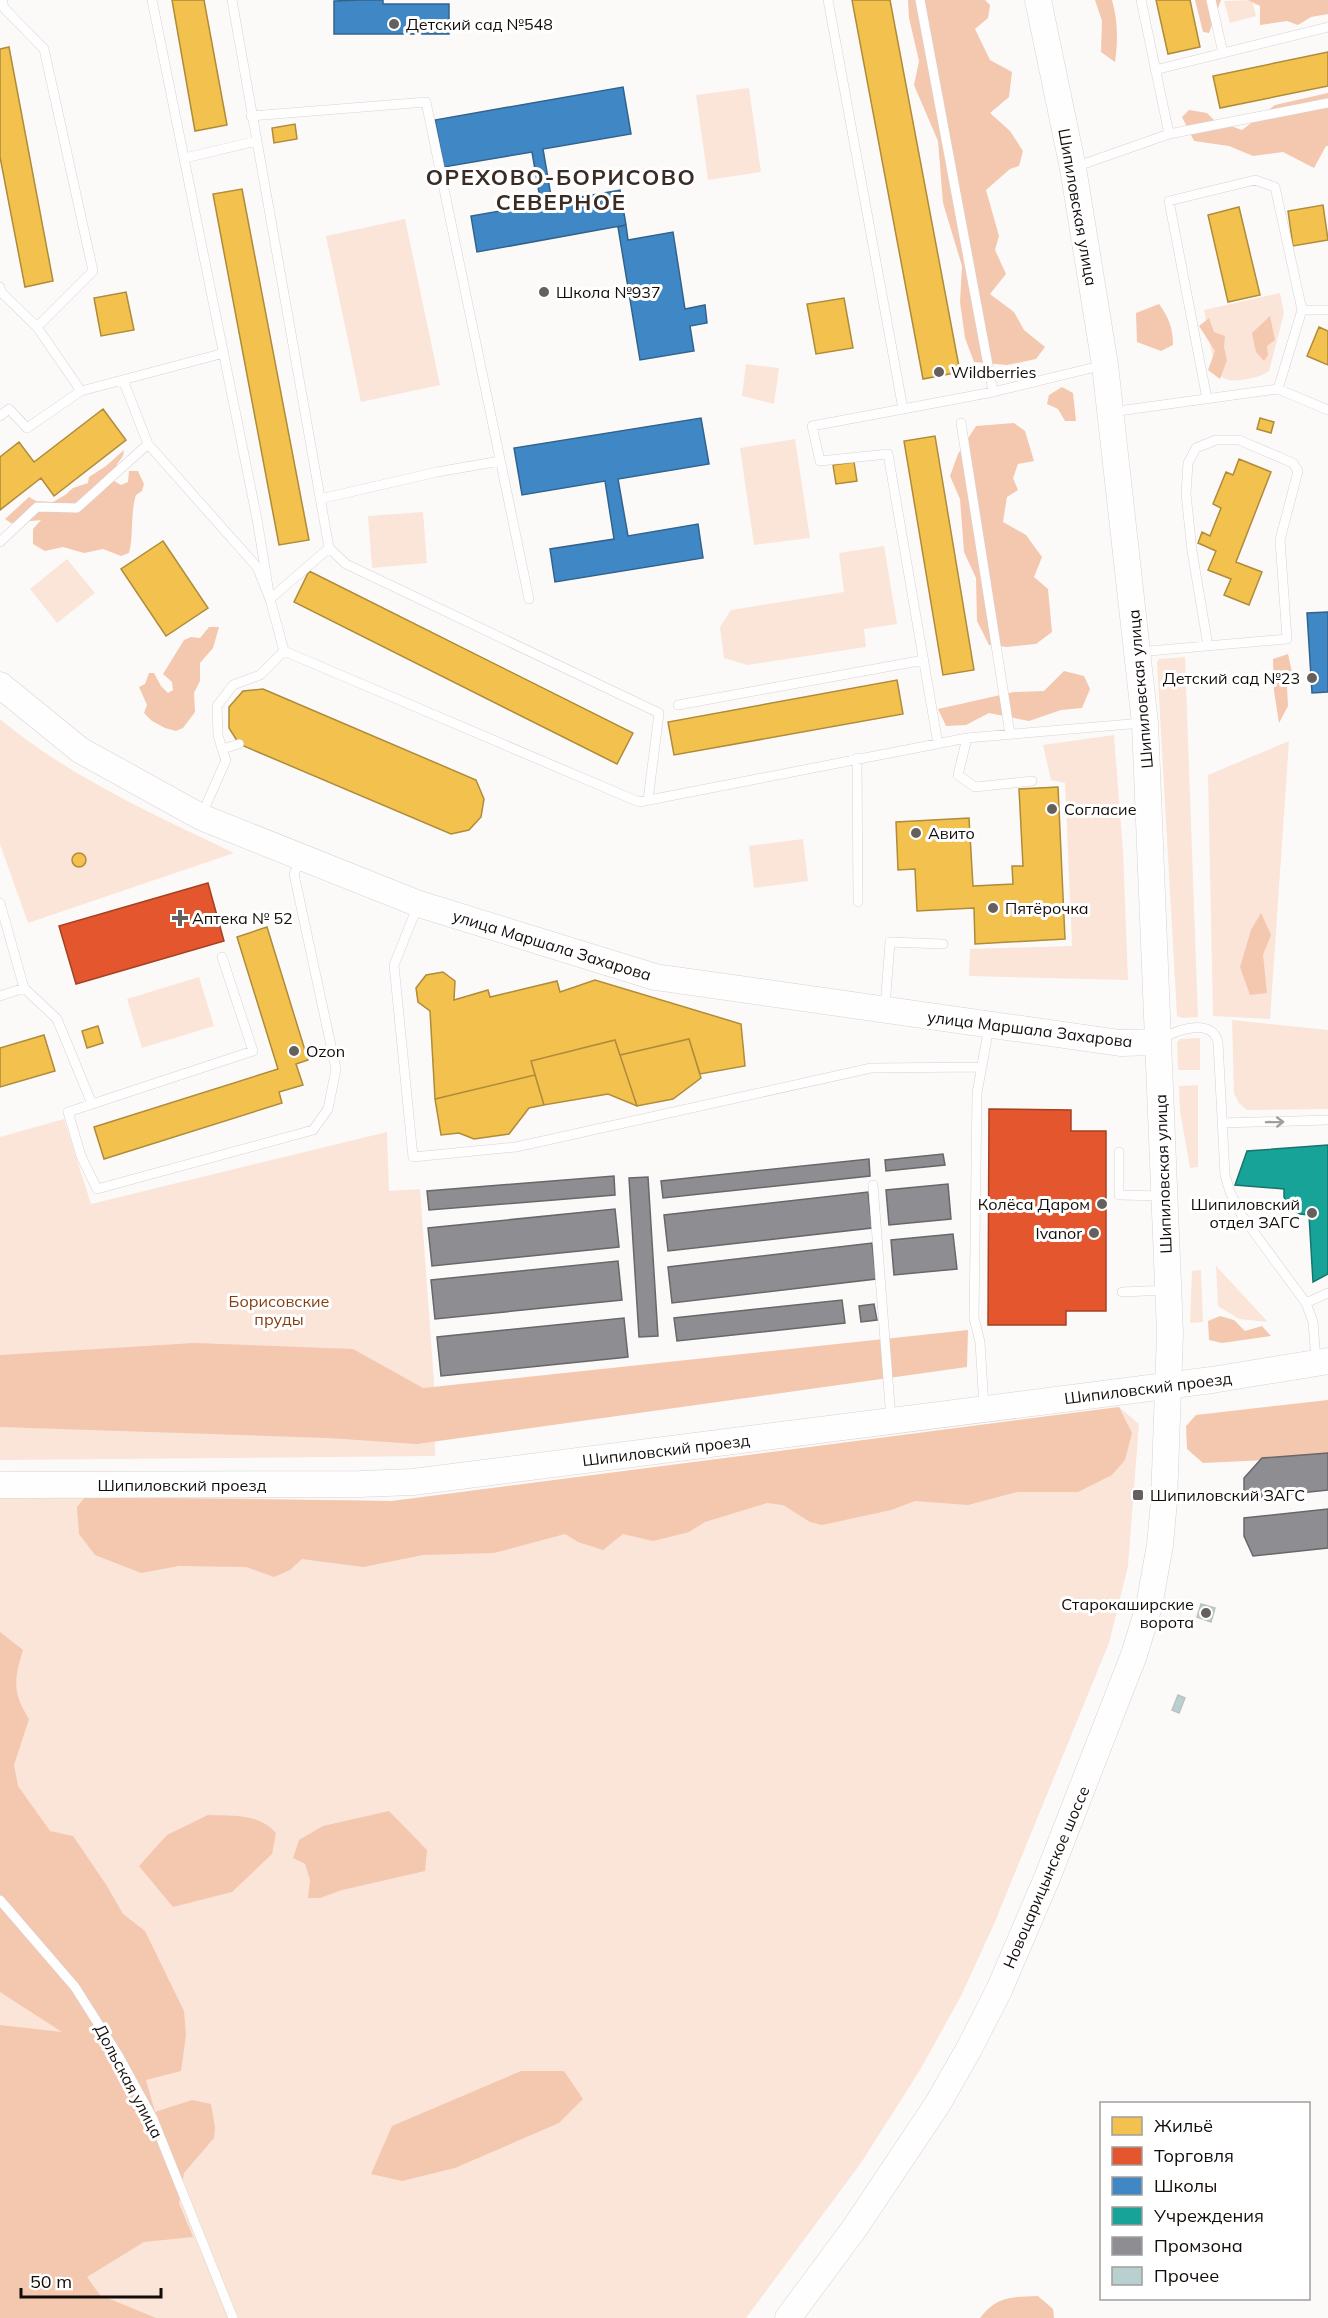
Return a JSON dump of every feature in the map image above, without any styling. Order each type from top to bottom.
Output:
[{"type":"main road","name":"Шипиловская улица","points":[[1038,0],[1073,168],[1105,365],[1145,723],[1170,1333],[1167,1385]]},
{"type":"main road","name":"улица Маршала Захарова","points":[[0,685],[80,750],[201,817],[418,904],[655,977],[1120,1043],[1158,1042]]},
{"type":"main road","name":"Шипиловский проезд","points":[[0,1485],[413,1482],[1212,1380],[1322,1362]]},
{"type":"main road","name":"Новоцарицынское шоссе","points":[[788,2318],[854,2229],[937,2105],[994,1999],[1047,1878],[1134,1655],[1149,1606],[1160,1545],[1164,1501],[1167,1385]]},
{"type":"lane","points":[[2,0],[4,8],[44,49],[93,271],[37,327]]},
{"type":"lane","points":[[152,0],[257,519],[270,598],[284,651]]},
{"type":"lane","points":[[232,0],[329,548],[346,564],[659,713],[648,800]]},
{"type":"lane","points":[[828,0],[903,409]]},
{"type":"lane","points":[[920,0],[993,392]]},
{"type":"lane","points":[[1141,0],[1168,134]]},
{"type":"lane","points":[[1211,0],[1222,53]]},
{"type":"lane","points":[[1155,70],[1328,27]]},
{"type":"lane","points":[[251,116],[426,102],[529,599]]},
{"type":"lane","points":[[1073,168],[1168,134],[1328,103]]},
{"type":"lane","points":[[185,158],[256,141]]},
{"type":"lane","points":[[1207,399],[1169,201],[1255,180],[1275,187],[1302,310],[1278,389]]},
{"type":"lane","points":[[0,287],[1,292],[37,327],[81,391]]},
{"type":"lane","points":[[1302,310],[1328,310]]},
{"type":"lane","points":[[0,416],[9,408],[27,428],[81,391],[224,353]]},
{"type":"lane","points":[[938,744],[888,454],[820,461],[812,426],[993,392],[1105,365]]},
{"type":"lane","points":[[123,380],[148,444],[257,567],[270,598]]},
{"type":"lane","points":[[1111,412],[1278,389],[1328,410]]},
{"type":"lane","points":[[961,423],[1010,734]]},
{"type":"lane","points":[[1138,652],[1233,644],[1287,639],[1280,540],[1298,471],[1293,463],[1239,440],[1216,440],[1196,448],[1188,463],[1186,494],[1192,551],[1208,646]]},
{"type":"lane","points":[[0,542],[37,507],[77,508],[148,444]]},
{"type":"lane","points":[[320,499],[437,471],[500,461]]},
{"type":"lane","points":[[270,598],[329,548]]},
{"type":"lane","points":[[1233,644],[1234,654]]},
{"type":"lane","points":[[284,651],[639,802],[968,738],[1145,723]]},
{"type":"lane","points":[[201,817],[225,760],[218,735],[217,706],[233,685],[260,675],[284,651]]},
{"type":"lane","points":[[678,705],[924,660]]},
{"type":"lane","points":[[968,738],[958,775],[975,787],[1032,781]]},
{"type":"lane","points":[[222,749],[240,744]]},
{"type":"lane","points":[[857,758],[858,902]]},
{"type":"lane","points":[[222,957],[253,1051],[68,1112],[81,1156],[97,1190],[313,1130],[328,1109],[336,1069],[294,874],[301,858]]},
{"type":"lane","points":[[0,903],[24,988],[57,1018],[92,1104]]},
{"type":"lane","points":[[418,904],[394,965],[413,1157],[516,1148],[871,1068],[982,1067]]},
{"type":"lane","points":[[885,1010],[890,942],[943,944]]},
{"type":"lane","points":[[0,996],[24,988]]},
{"type":"lane","points":[[984,1409],[980,1342],[975,1318],[977,1093],[989,1024]]},
{"type":"lane","points":[[1158,1042],[1177,1030],[1210,1029],[1216,1033],[1225,1174],[1230,1192],[1242,1216],[1306,1303],[1322,1362]]},
{"type":"lane","points":[[1222,1123],[1328,1120]]},
{"type":"lane","points":[[1119,1152],[1119,1196],[1163,1196]]},
{"type":"lane","points":[[873,1185],[891,1421]]},
{"type":"lane","points":[[1122,1292],[1168,1290]]},
{"type":"lane","points":[[1306,1303],[1328,1293]]},
{"type":"lane","name":"Дольская улица","points":[[0,1900],[75,1987],[118,2055],[153,2119],[233,2318]]},
{"type":"green space","points":[[1252,0],[1256,16],[1230,23],[1224,1]]},
{"type":"green space","points":[[749,88],[761,172],[708,180],[696,95]]},
{"type":"green space","points":[[405,219],[440,385],[361,402],[326,236]]},
{"type":"green space","points":[[1280,293],[1284,313],[1269,371],[1242,380],[1222,377],[1215,363],[1204,310]]},
{"type":"green space","points":[[746,364],[779,368],[774,404],[742,396]]},
{"type":"green space","points":[[795,439],[810,538],[754,545],[740,448]]},
{"type":"green space","points":[[423,512],[427,563],[372,568],[368,516]]},
{"type":"green space","points":[[884,546],[897,624],[864,629],[866,647],[747,665],[724,658],[720,627],[731,610],[844,592],[839,553]]},
{"type":"green space","points":[[67,559],[95,593],[57,623],[30,589]]},
{"type":"green space","points":[[1185,657],[1198,1017],[1182,1018],[1177,1016],[1157,662],[1159,659]]},
{"type":"green space","points":[[0,719],[54,759],[83,777],[234,853],[28,923],[0,844]]},
{"type":"green space","points":[[1114,735],[1123,851],[1128,980],[969,976],[970,949],[1072,946],[1065,783],[1051,780],[1043,745]]},
{"type":"green space","points":[[1289,741],[1270,1019],[1213,1016],[1208,775]]},
{"type":"green space","points":[[803,839],[808,881],[754,888],[749,846]]},
{"type":"green space","points":[[199,977],[214,1026],[142,1048],[127,999]]},
{"type":"green space","points":[[1232,1020],[1328,1030],[1328,1109],[1247,1110],[1239,1103],[1234,1094]]},
{"type":"green space","points":[[1200,1038],[1200,1070],[1178,1070],[1177,1042],[1180,1039]]},
{"type":"green space","points":[[1198,1085],[1198,1167],[1190,1168],[1180,1111],[1179,1086]]},
{"type":"green space","name":"Борисовские пруды","points":[[64,1119],[91,1204],[387,1132],[389,1191],[420,1189],[434,1382],[435,1456],[0,1460],[0,1137]]},
{"type":"green space","points":[[1216,1266],[1268,1322],[1239,1319],[1218,1306]]},
{"type":"green space","points":[[1201,1270],[1203,1322],[1190,1323],[1192,1271]]},
{"type":"green space","points":[[1119,1407],[1139,1424],[1128,1566],[1109,1643],[994,1924],[961,1996],[920,2070],[861,2163],[746,2318],[0,2318],[0,1494],[392,1501]]},
{"type":"shaded area","points":[[908,0],[985,0],[990,5],[988,18],[975,29],[990,60],[1012,72],[1009,97],[990,113],[1010,131],[1023,151],[1019,166],[1010,169],[986,190],[999,236],[995,250],[1006,274],[990,294],[1014,312],[1024,330],[1045,347],[1036,359],[1007,365],[974,362],[965,338],[960,302],[962,266],[943,203],[938,141],[914,85],[919,61],[909,18]]},
{"type":"shaded area","points":[[1095,0],[1112,0],[1117,31],[1115,62],[1101,52],[1102,21]]},
{"type":"shaded area","points":[[1195,0],[1221,0],[1209,33],[1203,32]]},
{"type":"shaded area","points":[[1248,0],[1328,0],[1328,14],[1311,17],[1298,25],[1287,21],[1260,25],[1260,6]]},
{"type":"shaded area","points":[[1328,93],[1328,146],[1314,168],[1283,152],[1253,156],[1229,146],[1194,141],[1182,117],[1189,110],[1207,113],[1214,120],[1242,130],[1275,105]]},
{"type":"shaded area","points":[[1159,304],[1170,323],[1173,339],[1173,345],[1161,351],[1137,342],[1136,313]]},
{"type":"shaded area","points":[[1270,316],[1275,340],[1267,346],[1268,355],[1264,361],[1256,352],[1252,333]]},
{"type":"shaded area","points":[[1209,318],[1214,332],[1225,336],[1224,347],[1227,360],[1220,379],[1208,370],[1215,351],[1199,326]]},
{"type":"shaded area","points":[[1062,387],[1073,393],[1076,421],[1065,421],[1058,409],[1047,404],[1049,395]]},
{"type":"shaded area","points":[[1014,423],[1025,431],[1034,461],[1018,464],[1013,478],[1018,490],[1007,497],[1003,522],[1026,535],[1042,557],[1034,577],[1048,589],[1052,632],[1036,644],[1007,647],[989,645],[977,621],[976,578],[964,552],[960,499],[950,476],[958,454],[976,426]]},
{"type":"shaded area","points":[[124,450],[117,464],[114,481],[121,485],[128,482],[129,471],[138,471],[144,484],[134,502],[129,553],[121,556],[103,549],[84,553],[63,547],[45,551],[33,544],[33,529],[41,520],[11,523],[5,519],[29,497],[36,501],[53,502],[73,488],[88,483],[89,477]]},
{"type":"shaded area","points":[[209,627],[219,627],[213,648],[200,663],[200,681],[194,693],[195,712],[183,728],[176,731],[165,728],[152,721],[144,713],[147,705],[139,687],[145,684],[149,673],[154,673],[168,693],[173,690],[172,682],[163,674],[184,640],[191,637],[200,638]]},
{"type":"shaded area","points":[[1288,654],[1293,677],[1287,687],[1288,706],[1279,723],[1274,691],[1273,659]]},
{"type":"shaded area","points":[[1064,671],[1084,676],[1090,689],[1082,708],[1061,710],[1029,721],[989,713],[966,725],[946,726],[938,709],[1014,692],[1044,691]]},
{"type":"shaded area","points":[[1261,913],[1271,935],[1263,955],[1267,993],[1250,995],[1240,967],[1251,930]]},
{"type":"shaded area","points":[[1220,1316],[1234,1320],[1245,1331],[1262,1326],[1271,1336],[1222,1343],[1209,1340],[1208,1321]]},
{"type":"shaded area","points":[[968,1330],[967,1367],[417,1444],[328,1438],[0,1427],[0,1355],[194,1343],[353,1349],[423,1388]]},
{"type":"shaded area","points":[[1328,1400],[1328,1457],[1203,1463],[1187,1449],[1186,1426],[1196,1415]]},
{"type":"shaded area","points":[[1119,1407],[1132,1433],[1125,1460],[1112,1475],[1078,1492],[1017,1492],[968,1505],[915,1501],[891,1510],[822,1525],[810,1522],[783,1505],[767,1503],[705,1522],[689,1532],[653,1541],[623,1534],[603,1550],[578,1542],[565,1534],[494,1553],[423,1555],[363,1567],[302,1559],[290,1570],[274,1577],[246,1567],[179,1566],[141,1573],[95,1555],[79,1534],[77,1507],[85,1497],[392,1501]]},
{"type":"shaded area","points":[[0,1632],[23,1650],[16,1686],[23,1710],[29,1719],[14,1765],[18,1786],[50,1831],[73,1836],[123,1914],[145,1931],[184,2011],[186,2035],[181,2071],[146,2080],[155,2112],[192,2100],[211,2104],[215,2127],[214,2138],[184,2173],[179,2203],[193,2237],[144,2242],[87,2277],[100,2295],[156,2318],[0,2318],[0,2025],[62,2032],[0,1992]]},
{"type":"shaded area","points":[[389,1811],[427,1850],[425,1871],[342,1890],[320,1898],[308,1898],[310,1880],[305,1864],[293,1858],[299,1840],[323,1826]]},
{"type":"shaded area","points":[[208,1815],[245,1817],[261,1822],[276,1833],[272,1854],[232,1892],[173,1907],[139,1866],[167,1835]]},
{"type":"shaded area","points":[[521,2071],[564,2071],[583,2099],[559,2123],[455,2168],[402,2181],[371,2174],[392,2126]]},
{"type":"shaded area","points":[[1038,2296],[1053,2309],[1054,2318],[980,2318],[992,2305],[1005,2299]]},
{"type":"building: Жильё","points":[[172,0],[204,0],[227,125],[195,131]]},
{"type":"building: Жильё","points":[[852,0],[890,0],[960,372],[923,379]]},
{"type":"building: Жильё","points":[[1156,0],[1190,0],[1200,47],[1168,54]]},
{"type":"building: Жильё","points":[[9,47],[53,281],[25,287],[0,157],[0,49]]},
{"type":"building: Жильё","points":[[1328,52],[1328,86],[1220,108],[1213,76]]},
{"type":"building: Жильё","points":[[295,124],[297,139],[274,143],[272,128]]},
{"type":"building: Жильё","points":[[242,189],[309,540],[279,545],[213,194]]},
{"type":"building: Жильё","points":[[1323,205],[1328,240],[1293,246],[1288,211]]},
{"type":"building: Жильё","points":[[1239,207],[1260,295],[1228,302],[1208,215]]},
{"type":"building: Жильё","points":[[126,292],[134,330],[101,336],[94,298]]},
{"type":"building: Жильё","points":[[844,298],[853,348],[816,354],[807,304]]},
{"type":"building: Жильё","points":[[1319,327],[1328,331],[1328,365],[1307,356]]},
{"type":"building: Жильё","points":[[103,409],[126,440],[54,496],[41,478],[0,510],[0,457],[19,442],[34,462]]},
{"type":"building: Жильё","points":[[1260,418],[1274,422],[1271,433],[1257,429]]},
{"type":"building: Жильё","points":[[935,436],[974,670],[943,675],[904,441]]},
{"type":"building: Жильё","points":[[1239,459],[1271,472],[1236,562],[1262,572],[1249,605],[1224,595],[1231,579],[1208,570],[1216,551],[1198,543],[1202,532],[1210,536],[1221,508],[1213,504],[1226,472],[1233,475]]},
{"type":"building: Жильё","points":[[854,462],[857,481],[836,484],[833,465]]},
{"type":"building: Жильё","points":[[163,541],[208,608],[166,636],[121,569]]},
{"type":"building: Жильё","points":[[309,571],[633,733],[617,764],[294,602]]},
{"type":"building: Жильё","points":[[897,680],[903,714],[674,755],[668,722]]},
{"type":"building: Жильё","points":[[263,689],[476,780],[484,799],[481,817],[469,830],[451,834],[239,744],[229,728],[229,707],[243,691]]},
{"type":"building: Жильё","points":[[1058,787],[1065,939],[975,944],[974,908],[917,911],[915,869],[898,870],[896,822],[969,818],[973,886],[1013,884],[1012,866],[1023,866],[1019,789]]},
{"type":"building: Жильё","points":[[79,853],[84,855],[86,860],[84,865],[79,867],[74,865],[72,860],[74,855]]},
{"type":"building: Жильё","points":[[267,927],[308,1060],[296,1064],[303,1085],[279,1092],[282,1103],[104,1159],[94,1127],[278,1069],[237,937]]},
{"type":"building: Жильё","points":[[443,972],[455,981],[454,1000],[488,990],[490,997],[557,981],[560,992],[595,980],[741,1024],[745,1066],[700,1074],[689,1039],[620,1055],[615,1040],[531,1061],[535,1075],[435,1099],[430,1011],[418,1002],[416,988],[426,975]]},
{"type":"building: Жильё","points":[[98,1026],[103,1043],[87,1048],[82,1031]]},
{"type":"building: Жильё","points":[[44,1035],[55,1071],[0,1087],[0,1048]]},
{"type":"building: Жильё","points":[[689,1039],[701,1078],[673,1099],[637,1106],[620,1055]]},
{"type":"building: Жильё","points":[[615,1040],[637,1106],[608,1094],[544,1105],[531,1061]]},
{"type":"building: Жильё","points":[[535,1075],[544,1105],[529,1108],[509,1134],[474,1139],[459,1133],[441,1135],[435,1099]]},
{"type":"building: Торговля","points":[[208,883],[224,941],[76,984],[59,926]]},
{"type":"building: Торговля","points":[[989,1109],[1071,1110],[1071,1131],[1106,1131],[1106,1311],[1066,1311],[1066,1325],[988,1325]]},
{"type":"building: Школы","points":[[383,0],[383,4],[449,4],[449,34],[334,34],[334,1]]},
{"type":"building: Школы","points":[[623,87],[631,134],[543,149],[552,202],[620,190],[626,225],[477,252],[471,216],[541,204],[532,152],[444,167],[435,120]]},
{"type":"building: Школы","points":[[626,225],[628,240],[673,232],[685,309],[705,305],[707,323],[690,326],[694,351],[640,360],[618,227]]},
{"type":"building: Школы","points":[[701,418],[709,464],[618,479],[628,536],[698,524],[703,558],[555,582],[550,549],[614,539],[605,481],[522,495],[514,448]]},
{"type":"building: Школы","points":[[1328,612],[1328,692],[1312,693],[1307,613]]},
{"type":"building: Учреждения","name":"Шипиловский отдел ЗАГС","points":[[1328,1145],[1328,1274],[1313,1282],[1309,1215],[1300,1214],[1290,1208],[1284,1197],[1284,1189],[1235,1185],[1247,1151]]},
{"type":"building: Промзона","points":[[943,1154],[945,1165],[886,1171],[885,1160]]},
{"type":"building: Промзона","points":[[869,1159],[870,1176],[663,1198],[661,1181]]},
{"type":"building: Промзона","points":[[614,1176],[615,1195],[429,1210],[427,1191]]},
{"type":"building: Промзона","points":[[648,1177],[658,1336],[639,1337],[629,1178]]},
{"type":"building: Промзона","points":[[948,1184],[951,1219],[889,1225],[886,1190]]},
{"type":"building: Промзона","points":[[868,1192],[872,1228],[668,1251],[664,1215]]},
{"type":"building: Промзона","points":[[615,1209],[619,1247],[432,1266],[428,1228]]},
{"type":"building: Промзона","points":[[953,1234],[957,1269],[894,1275],[891,1240]]},
{"type":"building: Промзона","points":[[872,1243],[876,1279],[672,1303],[668,1267]]},
{"type":"building: Промзона","points":[[618,1261],[622,1300],[435,1319],[431,1280]]},
{"type":"building: Промзона","points":[[842,1300],[845,1323],[677,1341],[674,1318]]},
{"type":"building: Промзона","points":[[874,1304],[877,1320],[861,1322],[859,1306]]},
{"type":"building: Промзона","points":[[624,1318],[628,1357],[441,1376],[437,1337]]},
{"type":"building: Промзона","points":[[1328,1453],[1328,1490],[1244,1499],[1244,1478],[1262,1458]]},
{"type":"building: Промзона","points":[[1328,1509],[1328,1548],[1253,1556],[1244,1536],[1244,1518]]},
{"type":"building: Прочее","name":"Старокаширские ворота","points":[[1201,1604],[1215,1608],[1211,1622],[1197,1617]]},
{"type":"building: Прочее","points":[[1178,1695],[1185,1698],[1179,1713],[1172,1710]]},
{"type":"place","name":"Детский сад №548","points":[[394,24]]},
{"type":"place","name":"Школа №937","points":[[544,292]]},
{"type":"place","name":"Wildberries","points":[[939,372]]},
{"type":"place","name":"Детский сад №23","points":[[1312,678]]},
{"type":"place","name":"Согласие","points":[[1052,809]]},
{"type":"place","name":"Авито","points":[[916,833]]},
{"type":"place","name":"Пятёрочка","points":[[993,908]]},
{"type":"place","name":"Аптека № 52","points":[[180,918]]},
{"type":"place","name":"Ozon","points":[[294,1051]]},
{"type":"place","name":"Колёса Даром","points":[[1102,1204]]},
{"type":"place","name":"Шипиловский отдел ЗАГС","points":[[1312,1213]]},
{"type":"place","name":"Ivanor","points":[[1094,1233]]},
{"type":"place","name":"Шипиловский ЗАГС","points":[[1138,1495]]},
{"type":"place","name":"Старокаширские ворота","points":[[1206,1613]]},
{"type":"district","name":"ОРЕХОВО-БОРИСОВО СЕВЕРНОЕ","points":[[561,190]]}]
